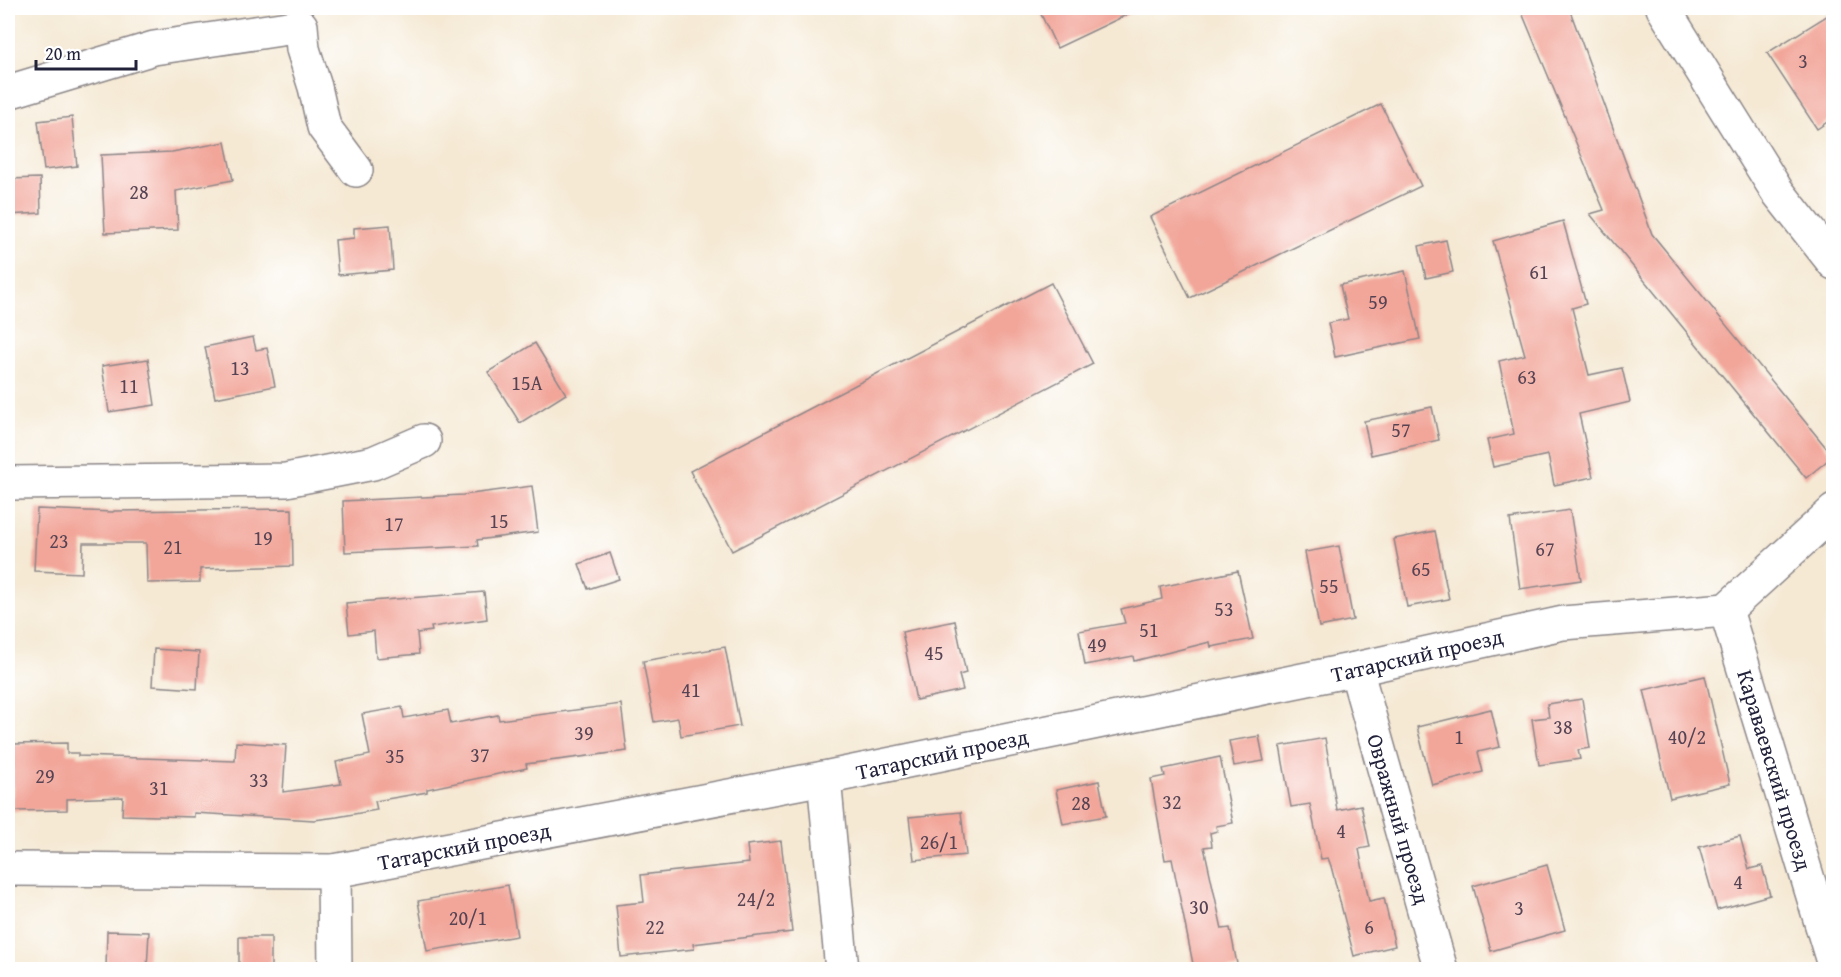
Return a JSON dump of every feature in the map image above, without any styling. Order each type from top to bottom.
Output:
[{"type":"street","points":[[212,39],[266,8]]},
{"type":"street","points":[[1663,8],[1777,191],[1833,263]]},
{"type":"street","points":[[8,92],[154,48],[301,26],[303,49],[324,127],[356,170]]},
{"type":"street","points":[[8,483],[286,480],[373,463],[424,441]]},
{"type":"street","points":[[1726,610],[1833,511]]},
{"type":"street","name":"Татарский проезд","points":[[8,869],[334,871],[824,778],[1356,669],[1563,623],[1726,610]]},
{"type":"street","name":"Караваевский проезд","points":[[1726,610],[1833,965]]},
{"type":"street","name":"Овражный проезд","points":[[1356,669],[1441,969]]},
{"type":"street","points":[[824,778],[842,969]]},
{"type":"street","points":[[334,871],[335,969]]},
{"type":"building","points":[[1038,8],[1141,8],[1057,48]]},
{"type":"building","points":[[1520,8],[1569,8],[1652,234],[1833,456],[1806,478],[1590,214],[1604,210]]},
{"type":"building","points":[[1833,12],[1833,118],[1817,129],[1767,53]]},
{"type":"building","points":[[1381,104],[1421,186],[1190,298],[1150,217]]},
{"type":"building","points":[[72,117],[77,166],[44,170],[38,121]]},
{"type":"building","points":[[225,142],[233,180],[176,191],[178,230],[105,233],[101,155],[172,152]]},
{"type":"building","points":[[40,178],[41,213],[8,215],[8,179]]},
{"type":"building","points":[[1563,221],[1586,304],[1572,308],[1589,375],[1622,368],[1630,402],[1579,414],[1593,477],[1554,485],[1548,455],[1493,467],[1487,440],[1514,434],[1499,361],[1525,355],[1493,241]]},
{"type":"building","points":[[390,225],[393,270],[338,275],[335,240],[354,238],[354,228]]},
{"type":"building","points":[[1446,240],[1453,272],[1426,278],[1419,246]]},
{"type":"building","points":[[1405,271],[1420,339],[1335,357],[1328,323],[1348,319],[1340,285]]},
{"type":"building","points":[[1051,283],[1093,364],[732,551],[690,471]]},
{"type":"building","points":[[253,337],[256,350],[267,348],[275,386],[215,398],[205,347]]},
{"type":"building","points":[[535,343],[566,394],[520,423],[488,372]]},
{"type":"building","points":[[148,359],[155,405],[109,412],[102,366]]},
{"type":"building","points":[[1432,407],[1439,440],[1371,455],[1364,421]]},
{"type":"building","points":[[532,486],[538,532],[477,540],[478,546],[345,552],[343,501],[463,495]]},
{"type":"building","points":[[37,509],[113,512],[292,509],[293,566],[200,569],[200,582],[147,583],[146,543],[83,543],[82,573],[34,571]]},
{"type":"building","points":[[1570,510],[1581,580],[1520,589],[1510,519]]},
{"type":"building","points":[[1435,531],[1449,599],[1407,607],[1394,539]]},
{"type":"building","points":[[1339,546],[1353,620],[1319,627],[1305,552]]},
{"type":"building","points":[[610,553],[619,579],[588,589],[579,564]]},
{"type":"building","points":[[1238,571],[1253,639],[1211,647],[1210,642],[1134,661],[1133,656],[1085,665],[1079,631],[1125,623],[1121,609],[1162,599],[1160,587]]},
{"type":"building","points":[[484,592],[487,619],[431,627],[432,631],[417,633],[419,654],[376,658],[374,631],[349,634],[346,603]]},
{"type":"building","points":[[955,621],[966,673],[959,675],[963,690],[916,700],[902,632]]},
{"type":"building","points":[[725,647],[740,726],[681,736],[678,718],[654,722],[643,661]]},
{"type":"building","points":[[154,649],[199,652],[197,689],[152,686]]},
{"type":"building","points":[[1705,676],[1730,784],[1670,798],[1644,690]]},
{"type":"building","points":[[1582,699],[1590,748],[1578,750],[1580,759],[1539,765],[1532,719],[1549,717],[1547,704]]},
{"type":"building","points":[[621,704],[627,751],[526,764],[527,768],[427,789],[427,792],[375,801],[377,810],[314,820],[194,813],[194,817],[122,815],[123,797],[67,799],[67,810],[13,811],[12,744],[67,743],[67,753],[78,753],[78,756],[235,761],[236,742],[286,745],[283,792],[341,784],[336,762],[370,755],[362,714],[402,707],[404,718],[448,710],[451,724],[498,715],[499,720]]},
{"type":"building","points":[[1491,709],[1500,747],[1478,752],[1483,772],[1432,785],[1417,727]]},
{"type":"building","points":[[1259,736],[1264,761],[1234,766],[1229,741]]},
{"type":"building","points":[[1325,738],[1337,810],[1361,805],[1370,847],[1359,849],[1369,901],[1384,898],[1395,946],[1354,956],[1331,866],[1328,858],[1321,859],[1310,804],[1291,807],[1280,746]]},
{"type":"building","points":[[1220,757],[1233,823],[1216,826],[1217,831],[1210,833],[1212,846],[1204,847],[1222,929],[1230,928],[1238,969],[1194,969],[1172,859],[1165,860],[1151,779],[1165,776],[1163,769]]},
{"type":"building","points":[[1099,781],[1106,816],[1063,824],[1056,790]]},
{"type":"building","points":[[961,812],[966,855],[914,860],[909,817]]},
{"type":"building","points":[[1740,836],[1749,869],[1762,866],[1770,895],[1717,910],[1699,847]]},
{"type":"building","points":[[781,841],[792,932],[693,944],[694,949],[621,957],[616,905],[644,902],[641,875],[749,863],[747,845]]},
{"type":"building","points":[[1547,865],[1565,930],[1491,951],[1473,886]]},
{"type":"building","points":[[508,885],[517,936],[427,951],[418,901]]},
{"type":"building","points":[[107,931],[149,932],[147,969],[106,969]]},
{"type":"building","points":[[239,937],[271,937],[271,969],[239,969]]}]
